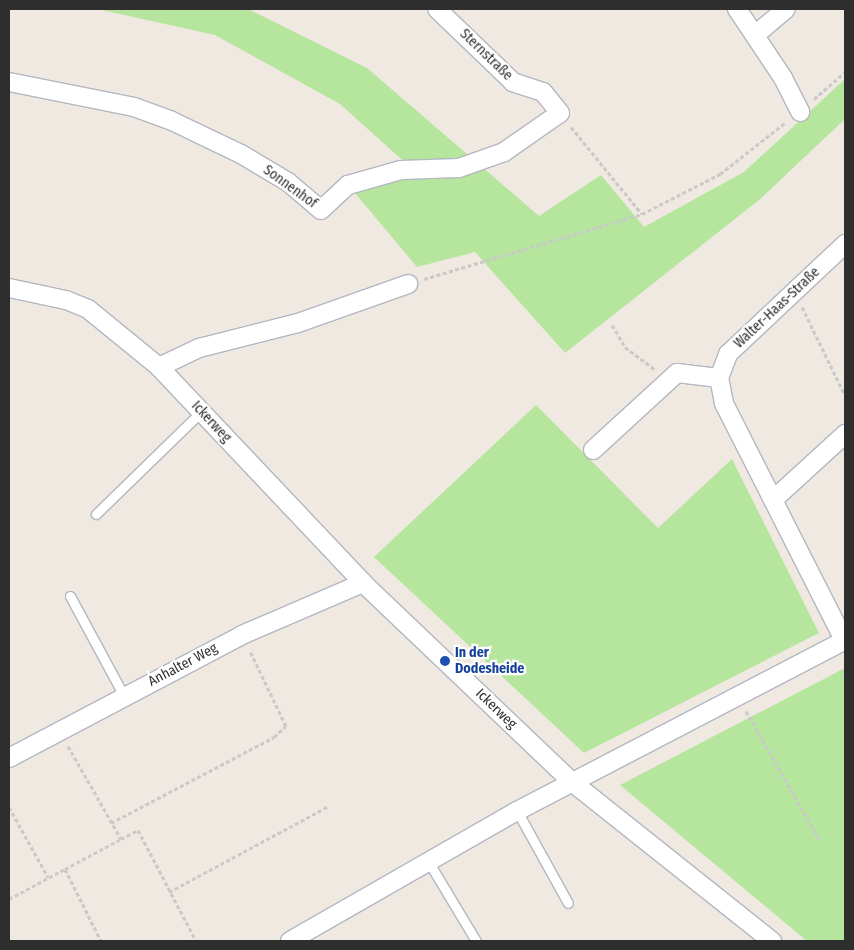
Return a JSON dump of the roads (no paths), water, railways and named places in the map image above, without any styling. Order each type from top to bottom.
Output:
[{"type":"street","name":"Sternstraße","points":[[437,9],[513,82],[543,92],[560,113]]},
{"type":"street","points":[[737,9],[783,78],[800,112]]},
{"type":"street","points":[[755,35],[786,9]]},
{"type":"street","name":"Sonnenhof","points":[[9,82],[134,107],[172,121],[241,154],[288,182],[321,210],[348,186],[401,170],[459,168],[504,152],[560,113]]},
{"type":"street","name":"Walter-Haas-Straße","points":[[719,378],[728,354],[845,244]]},
{"type":"street","points":[[159,368],[199,348],[298,323],[408,284]]},
{"type":"street","name":"Ickerweg","points":[[9,288],[66,300],[88,309],[159,368],[363,583],[572,782],[772,941]]},
{"type":"street","points":[[290,941],[517,811],[844,640],[724,402],[719,378],[677,373],[593,450]]},
{"type":"street","points":[[773,500],[845,434]]},
{"type":"street","name":"Anhalter Weg","points":[[9,757],[242,634],[363,583]]},
{"type":"lane","points":[[96,514],[201,412]]},
{"type":"lane","points":[[70,596],[124,696]]},
{"type":"lane","points":[[517,811],[568,903]]},
{"type":"lane","points":[[428,861],[476,941]]},
{"type":"place","name":"In der Dodesheide","points":[[445,661]]}]
